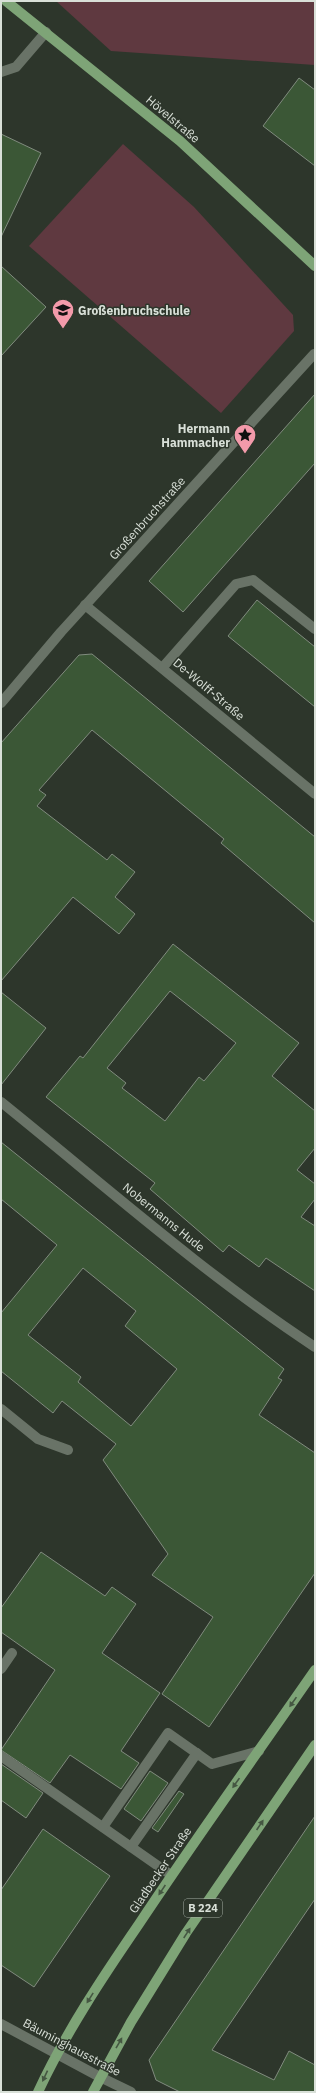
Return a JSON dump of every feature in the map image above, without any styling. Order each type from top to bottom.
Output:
[{"type":"main road","name":"Hövelstraße","points":[[6,1],[180,141],[315,266]]},
{"type":"main road","name":"Gladbecker Straße","points":[[38,2092],[56,2054],[90,1997],[172,1875],[315,1670]]},
{"type":"main road","name":"B 224","points":[[93,2092],[100,2077],[186,1933],[315,1745]]},
{"type":"street","points":[[1,72],[16,67],[46,32]]},
{"type":"street","name":"Großenbruchstraße","points":[[1,703],[85,604],[314,354]]},
{"type":"street","points":[[162,667],[236,584],[253,580],[315,629]]},
{"type":"street","name":"De-Wolff-Straße","points":[[85,604],[315,794]]},
{"type":"street","name":"Nobermanns Hude","points":[[1,1102],[213,1274],[272,1318],[315,1347]]},
{"type":"street","points":[[1,1409],[38,1439],[68,1450]]},
{"type":"street","points":[[1,1669],[12,1653]]},
{"type":"street","points":[[103,1827],[168,1733],[212,1764],[259,1751]]},
{"type":"street","points":[[131,1847],[197,1753]]},
{"type":"street","points":[[1,1756],[172,1875]]},
{"type":"street","name":"Bäuminghausstraße","points":[[1,2024],[131,2092]]},
{"type":"shaded area","points":[[56,1],[315,1],[315,65],[111,51]]},
{"type":"shaded area","points":[[123,144],[194,207],[293,315],[294,331],[221,413],[29,246]]},
{"type":"building","points":[[299,78],[315,90],[315,166],[263,126]]},
{"type":"building","points":[[1,134],[41,153],[1,237]]},
{"type":"building","points":[[1,266],[46,307],[1,356]]},
{"type":"building","points":[[315,394],[315,463],[183,612],[149,581]]},
{"type":"building","points":[[257,600],[315,647],[315,707],[228,636]]},
{"type":"building","points":[[92,654],[315,837],[315,923],[221,843],[224,839],[92,730],[39,790],[46,795],[37,806],[107,860],[112,854],[135,872],[115,897],[135,914],[119,934],[73,897],[1,981],[1,743],[79,655]]},
{"type":"building","points":[[173,944],[299,1043],[272,1076],[315,1111],[315,1148],[297,1170],[315,1184],[315,1199],[301,1217],[315,1226],[315,1291],[266,1258],[259,1267],[229,1245],[223,1252],[150,1189],[155,1183],[46,1097],[80,1056],[83,1058]],"holes":[[[170,991],[236,1043],[204,1081],[199,1077],[165,1121],[122,1088],[126,1083],[107,1068]]]},
{"type":"building","points":[[1,992],[46,1028],[1,1085]]},
{"type":"building","points":[[1,1142],[284,1369],[278,1378],[282,1380],[259,1415],[315,1453],[315,1573],[209,1727],[162,1694],[213,1617],[152,1575],[168,1554],[103,1460],[116,1444],[62,1401],[53,1413],[1,1371],[1,1313],[57,1245],[1,1199]],"holes":[[[83,1268],[136,1311],[125,1326],[177,1369],[131,1426],[78,1382],[81,1377],[28,1335]]]},
{"type":"building","points":[[41,1552],[105,1596],[112,1587],[136,1604],[102,1653],[160,1693],[121,1751],[139,1763],[121,1789],[70,1755],[50,1783],[1,1750],[55,1670],[1,1632],[1,1608]]},
{"type":"building","points":[[1,1764],[43,1793],[26,1818],[1,1800]]},
{"type":"building","points":[[150,1771],[168,1783],[141,1821],[124,1809]]},
{"type":"building","points":[[179,1791],[184,1794],[158,1832],[152,1828]]},
{"type":"building","points":[[315,1816],[315,1899],[212,2050],[274,2080],[289,2051],[315,2065],[315,2092],[180,2092],[156,2080],[149,2060]]},
{"type":"building","points":[[43,1829],[110,1876],[34,1987],[1,1965],[1,1890]]},
{"type":"place","name":"Großenbruchschule","points":[[63,330]]},
{"type":"place","name":"Hermann Hammacher","points":[[245,454]]}]
